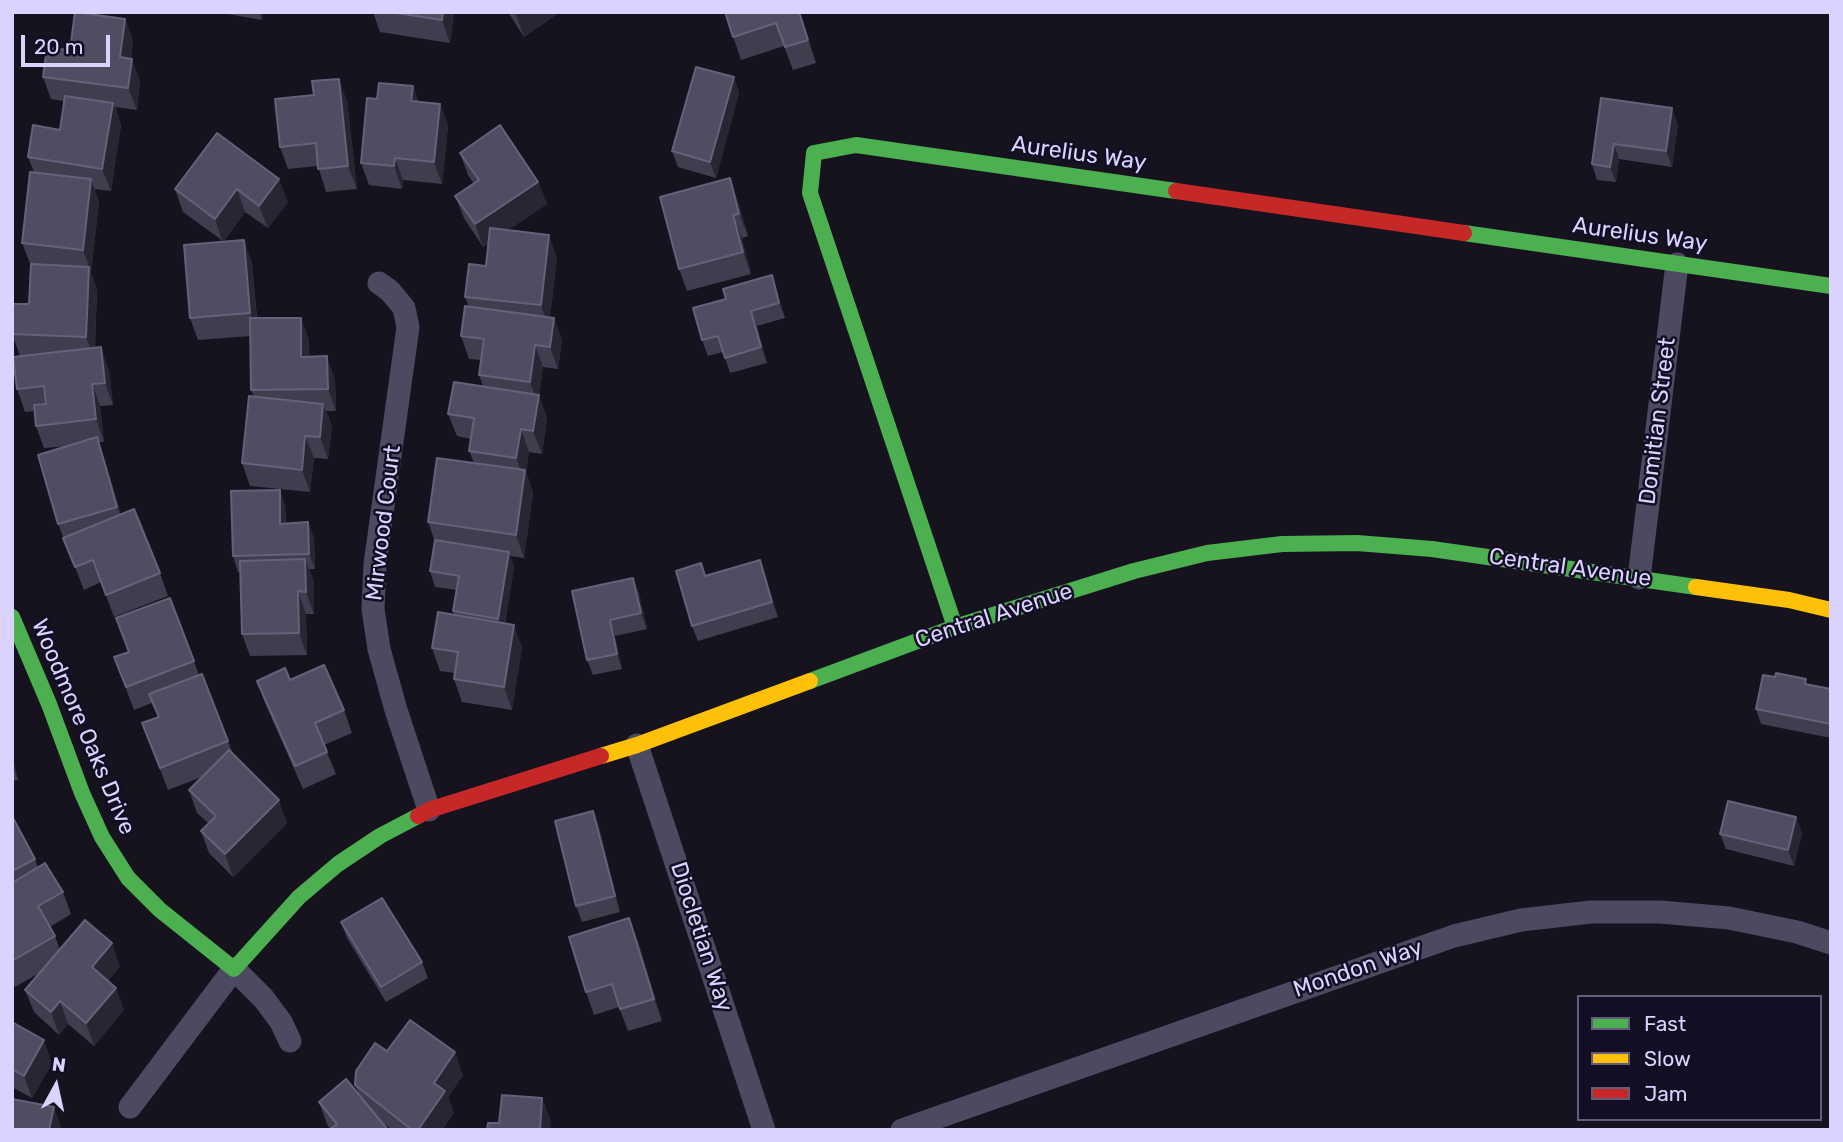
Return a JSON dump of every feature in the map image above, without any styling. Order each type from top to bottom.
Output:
[{"type":"street","name":"Aurelius Way","points":[[955,627],[810,193],[814,153],[856,145],[1831,286]]},
{"type":"street","name":"Domitian Street","points":[[1639,578],[1677,264]]},
{"type":"street","name":"Mirwood Court","points":[[379,283],[390,291],[404,308],[408,327],[375,564],[373,609],[379,649],[429,810]]},
{"type":"street","name":"Central Avenue","points":[[130,1107],[234,970],[299,897],[338,864],[380,836],[429,810],[637,745],[955,627],[1134,571],[1207,553],[1282,544],[1357,543],[1432,549],[1639,578],[1789,600],[1831,610]]},
{"type":"street","name":"Woodmore Oaks Drive","points":[[12,617],[102,837],[128,878],[160,910],[234,970]]},
{"type":"street","name":"Diocletian Way","points":[[637,745],[764,1130]]},
{"type":"street","name":"Mondon Way","points":[[902,1130],[1454,936],[1521,920],[1591,912],[1660,912],[1729,918],[1797,932],[1831,943]]},
{"type":"street","points":[[234,970],[264,999],[281,1022],[290,1041]]},
{"type":"building","points":[[75,12],[125,19],[120,57],[132,59],[128,88],[43,77],[47,48],[70,50]]},
{"type":"building","points":[[390,12],[443,12],[442,20]]},
{"type":"building","points":[[725,12],[799,12],[808,40],[785,47],[776,23],[733,37]]},
{"type":"building","points":[[696,67],[734,77],[710,162],[672,151]]},
{"type":"building","points":[[339,79],[348,166],[318,169],[316,143],[280,147],[275,99],[314,95],[312,81]]},
{"type":"building","points":[[379,83],[413,86],[411,101],[440,104],[434,162],[395,158],[394,166],[361,163],[367,98],[377,99]]},
{"type":"building","points":[[65,96],[113,103],[102,169],[28,157],[33,125],[60,130]]},
{"type":"building","points":[[1601,98],[1672,108],[1666,151],[1614,144],[1610,167],[1592,164]]},
{"type":"building","points":[[500,125],[538,182],[475,224],[455,196],[479,180],[460,153]]},
{"type":"building","points":[[217,133],[279,179],[259,206],[237,189],[215,219],[175,189]]},
{"type":"building","points":[[30,172],[91,179],[83,250],[22,243]]},
{"type":"building","points":[[730,178],[739,214],[733,215],[743,252],[679,269],[660,197]]},
{"type":"building","points":[[490,228],[549,235],[541,305],[465,297],[469,264],[486,266]]},
{"type":"building","points":[[244,240],[250,313],[190,318],[184,245]]},
{"type":"building","points":[[31,264],[89,267],[86,337],[12,334],[13,304],[29,304]]},
{"type":"building","points":[[772,275],[779,303],[751,311],[761,347],[725,358],[718,336],[702,340],[693,308],[726,299],[723,289]]},
{"type":"building","points":[[465,306],[554,318],[550,347],[535,345],[530,382],[479,375],[484,339],[461,336]]},
{"type":"building","points":[[250,318],[301,318],[301,357],[327,356],[328,389],[251,390]]},
{"type":"building","points":[[101,347],[105,383],[92,384],[96,419],[36,426],[34,405],[46,404],[44,386],[17,389],[13,357]]},
{"type":"building","points":[[454,382],[539,395],[533,431],[521,429],[516,458],[469,451],[474,418],[448,414]]},
{"type":"building","points":[[249,396],[323,404],[320,437],[305,436],[302,470],[242,463]]},
{"type":"building","points":[[97,437],[117,507],[58,524],[38,455]]},
{"type":"building","points":[[437,458],[525,470],[516,535],[428,522]]},
{"type":"building","points":[[280,490],[280,524],[308,522],[309,554],[233,556],[231,491]]},
{"type":"building","points":[[134,509],[160,573],[106,595],[93,560],[75,567],[63,538]]},
{"type":"building","points":[[435,540],[509,552],[498,619],[453,611],[459,576],[430,571]]},
{"type":"building","points":[[305,559],[306,592],[298,591],[299,633],[242,634],[240,561]]},
{"type":"building","points":[[760,560],[772,602],[692,626],[676,571],[701,563],[705,576]]},
{"type":"building","points":[[633,578],[641,613],[610,620],[617,654],[587,660],[572,591]]},
{"type":"building","points":[[170,598],[194,661],[126,687],[114,657],[129,652],[116,618]]},
{"type":"building","points":[[438,612],[514,625],[504,687],[454,679],[458,652],[432,648]]},
{"type":"building","points":[[324,665],[344,710],[315,723],[327,752],[295,766],[257,681],[285,668],[290,680]]},
{"type":"building","points":[[1776,673],[1806,679],[1805,684],[1831,689],[1831,724],[1756,709],[1763,675],[1775,677]]},
{"type":"building","points":[[202,674],[228,741],[160,768],[142,723],[159,717],[149,694]]},
{"type":"building","points":[[229,750],[279,800],[225,854],[201,831],[216,816],[189,790]]},
{"type":"building","points":[[1728,801],[1796,817],[1788,850],[1720,834]]},
{"type":"building","points":[[593,811],[615,896],[576,906],[555,821]]},
{"type":"building","points":[[12,816],[35,859],[12,871]]},
{"type":"building","points":[[45,863],[63,892],[38,906],[55,936],[12,961],[12,883]]},
{"type":"building","points":[[382,898],[422,962],[381,987],[341,922]]},
{"type":"building","points":[[629,918],[654,999],[620,1009],[612,984],[586,992],[569,937]]},
{"type":"building","points":[[85,920],[112,943],[92,967],[116,988],[86,1023],[60,1001],[51,1012],[25,990]]},
{"type":"building","points":[[410,1020],[455,1052],[434,1083],[445,1091],[418,1130],[412,1130],[355,1085],[356,1071],[375,1043],[387,1051]]},
{"type":"building","points":[[12,1022],[44,1040],[24,1076],[12,1069]]},
{"type":"building","points":[[346,1079],[388,1130],[329,1130],[337,1124],[319,1102]]},
{"type":"building","points":[[502,1095],[542,1098],[540,1130],[487,1130],[488,1123],[499,1123]]},
{"type":"building","points":[[12,1099],[54,1107],[49,1130],[12,1130]]},
{"type":"traffic: fast","points":[[955,627],[810,193],[814,153],[856,145],[1176,191]]},
{"type":"traffic: fast","points":[[1464,233],[1831,286]]},
{"type":"traffic: fast","points":[[810,681],[955,627],[1134,571],[1207,553],[1282,544],[1357,543],[1432,549],[1696,587]]},
{"type":"traffic: fast","points":[[12,617],[102,837],[128,878],[160,910],[234,969],[299,897],[338,864],[380,836],[418,816]]},
{"type":"traffic: slow","points":[[1696,587],[1789,600],[1831,610]]},
{"type":"traffic: slow","points":[[601,756],[810,681]]},
{"type":"traffic: jam","points":[[1176,191],[1464,233]]},
{"type":"traffic: jam","points":[[418,816],[429,810],[601,756]]}]
